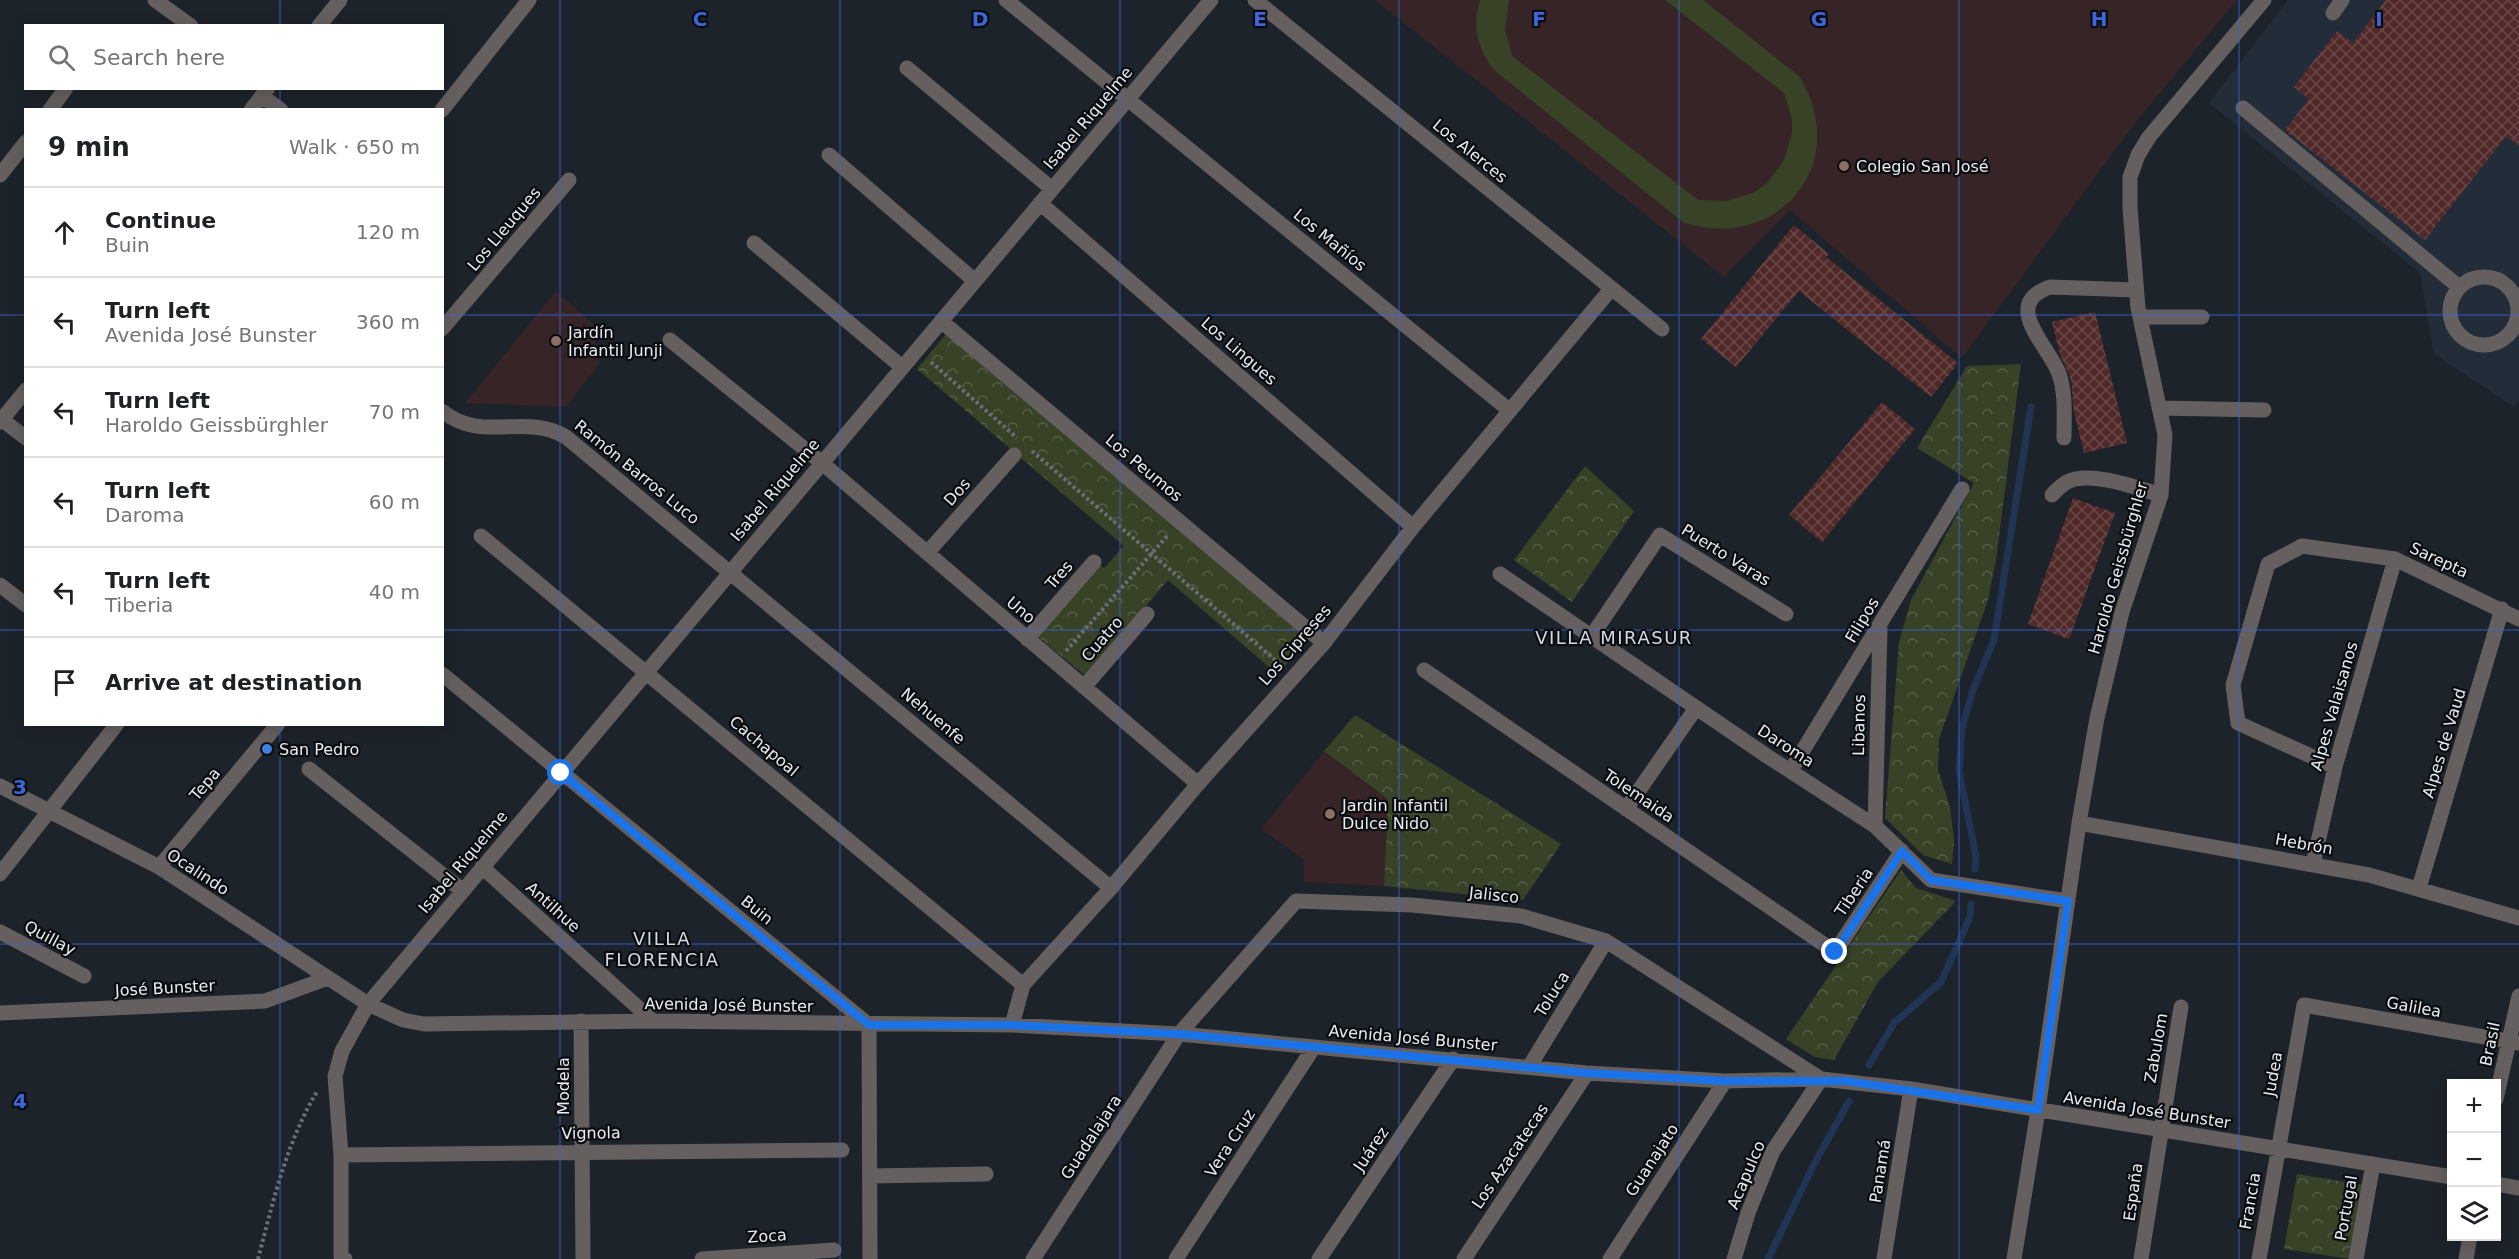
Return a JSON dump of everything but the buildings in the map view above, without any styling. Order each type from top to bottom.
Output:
[{"type":"street","points":[[155,0],[188,24]]},
{"type":"street","points":[[322,24],[340,0]]},
{"type":"street","points":[[444,108],[529,0]]},
{"type":"street","name":"Los Mañíos","points":[[1005,0],[1129,98],[1509,410]]},
{"type":"street","name":"Isabel Riquelme","points":[[335,1076],[342,1051],[368,1004],[1211,0]]},
{"type":"street","name":"Los Alerces","points":[[1256,0],[1662,329]]},
{"type":"street","name":"Haroldo Geissbürghler","points":[[2014,1259],[2079,823],[2097,718],[2122,612],[2161,495],[2165,435],[2136,290],[2131,245],[2130,177],[2138,154],[2149,137],[2264,0]]},
{"type":"street","points":[[907,68],[1052,189]]},
{"type":"street","points":[[56,107],[65,90]]},
{"type":"street","points":[[253,108],[265,92],[279,108]]},
{"type":"street","points":[[2243,108],[2460,287]]},
{"type":"street","points":[[0,175],[24,144]]},
{"type":"street","points":[[829,154],[975,280]]},
{"type":"street","name":"Los Lleuques","points":[[444,327],[569,180]]},
{"type":"street","name":"Los Lingues","points":[[1040,203],[1413,526]]},
{"type":"street","points":[[754,243],[902,367]]},
{"type":"street","points":[[2482,277],[2503,283],[2516,300],[2518,319],[2504,338],[2493,343],[2470,342],[2453,326],[2450,303],[2460,287],[2472,279],[2482,277]]},
{"type":"street","points":[[2064,438],[2061,380],[2052,359],[2032,331],[2028,312],[2030,303],[2035,296],[2050,287],[2136,290]]},
{"type":"street","name":"Los Cipreses","points":[[1012,1025],[1023,985],[1111,888],[1293,675],[1324,643],[1413,526],[1611,289]]},
{"type":"street","points":[[2140,317],[2202,317]]},
{"type":"street","name":"Los Peumos","points":[[941,321],[1324,643]]},
{"type":"street","name":"Uno","points":[[670,340],[822,463],[1198,784]]},
{"type":"street","points":[[24,392],[1,420],[24,437]]},
{"type":"street","points":[[2160,408],[2264,410]]},
{"type":"street","name":"Ramón Barros Luco","points":[[444,412],[466,426],[541,427],[554,430],[731,571]]},
{"type":"street","name":"Dos","points":[[927,553],[1014,455]]},
{"type":"street","points":[[2052,495],[2068,481],[2087,479],[2117,482],[2161,495]]},
{"type":"street","name":"Filipos","points":[[1791,770],[1962,489]]},
{"type":"street","name":"Puerto Varas","points":[[1591,636],[1660,535],[1786,614]]},
{"type":"street","name":"Cachapoal","points":[[481,536],[1023,985]]},
{"type":"street","name":"Sarepta","points":[[2335,767],[2238,723],[2233,685],[2268,564],[2302,546],[2395,559],[2519,619]]},
{"type":"street","name":"Alpes Valaisanos","points":[[2313,864],[2335,767],[2395,559]]},
{"type":"street","name":"Tres","points":[[1027,639],[1094,562]]},
{"type":"street","name":"Nehuenfe","points":[[731,571],[1111,888]]},
{"type":"street","name":"Daroma","points":[[1500,574],[1696,708],[1875,826],[1931,880],[2068,901]]},
{"type":"street","points":[[0,585],[24,604]]},
{"type":"street","name":"Alpes de Vaud","points":[[2420,888],[2502,609]]},
{"type":"street","name":"Cuatro","points":[[1084,687],[1147,614]]},
{"type":"street","name":"Libanos","points":[[1875,826],[1880,625]]},
{"type":"street","name":"Tolemaida","points":[[1424,670],[1835,952]]},
{"type":"street","name":"Buin","points":[[444,676],[869,1025]]},
{"type":"street","points":[[1626,809],[1696,708]]},
{"type":"street","points":[[0,874],[115,726]]},
{"type":"street","name":"Tepa","points":[[159,867],[276,726]]},
{"type":"street","points":[[309,769],[463,891]]},
{"type":"street","name":"Ocalindo","points":[[0,786],[159,867],[368,1004]]},
{"type":"street","name":"Hebrón","points":[[2079,823],[2313,864],[2420,888],[2519,918]]},
{"type":"street","name":"Tiberia","points":[[1835,952],[1902,851]]},
{"type":"street","name":"Antilhue","points":[[482,867],[653,1021]]},
{"type":"street","name":"Jalisco","points":[[1179,1034],[1296,901],[1412,905],[1521,916],[1606,941],[1821,1080]]},
{"type":"street","name":"Quillay","points":[[0,932],[84,976]]},
{"type":"street","name":"Toluca","points":[[1529,1067],[1606,941]]},
{"type":"street","name":"José Bunster","points":[[0,1013],[265,1001],[328,978]]},
{"type":"street","name":"Brasil","points":[[2501,1084],[2514,1043],[2519,996]]},
{"type":"street","name":"Avenida José Bunster","points":[[368,1004],[403,1020],[424,1024],[653,1021],[1012,1025],[1179,1034],[1587,1073],[1725,1081],[1821,1080],[1911,1089],[2447,1176]]},
{"type":"street","name":"Galilea","points":[[2304,1005],[2514,1043]]},
{"type":"street","name":"Judea","points":[[2277,1149],[2304,1005]]},
{"type":"street","name":"Zabulom","points":[[2160,1130],[2181,1007]]},
{"type":"street","name":"Modela","points":[[581,1022],[583,1259]]},
{"type":"street","points":[[869,1025],[870,1259]]},
{"type":"street","name":"Guadalajara","points":[[1033,1259],[1179,1034]]},
{"type":"street","name":"Vera Cruz","points":[[1176,1259],[1314,1047]]},
{"type":"street","name":"Juárez","points":[[1319,1259],[1453,1059]]},
{"type":"street","name":"Los Azacatecas","points":[[1464,1259],[1587,1073]]},
{"type":"street","points":[[335,1076],[341,1155],[341,1256],[345,1259]]},
{"type":"street","name":"Acapulco","points":[[1734,1259],[1748,1213],[1773,1151],[1821,1080]]},
{"type":"street","name":"Guanajato","points":[[1610,1259],[1725,1081]]},
{"type":"street","name":"Panamá","points":[[1884,1259],[1911,1089]]},
{"type":"street","name":"España","points":[[2141,1259],[2160,1130]]},
{"type":"street","name":"Francia","points":[[2259,1259],[2277,1149]]},
{"type":"street","name":"Vignola","points":[[341,1155],[842,1150]]},
{"type":"street","name":"Portugal","points":[[2356,1259],[2373,1164]]},
{"type":"street","points":[[870,1176],[987,1174]]},
{"type":"street","points":[[2501,1185],[2519,1188]]},
{"type":"street","points":[[2466,1259],[2469,1241]]},
{"type":"street","name":"Zoca","points":[[702,1259],[834,1250]]},
{"type":"path","points":[[917,350],[1151,555],[1293,675]]},
{"type":"path","points":[[1056,663],[1180,522]]},
{"type":"path","points":[[258,1259],[273,1199],[304,1116],[317,1090],[335,1076]]},
{"type":"shaded area","name":"Colegio San José","points":[[1375,0],[2237,0],[2135,123],[1962,358],[1790,210],[1724,277]]},
{"type":"shaded area","points":[[2288,0],[2519,0],[2519,399],[2514,407],[2434,354],[2420,273],[2209,103]]},
{"type":"shaded area","name":"Jardín Infantil Junji","points":[[556,291],[602,332],[590,350],[600,363],[566,407],[465,403]]},
{"type":"shaded area","name":"Jardin Infantil Dulce Nido","points":[[1324,751],[1388,799],[1384,886],[1304,882],[1304,860],[1261,829]]},
{"type":"green space","points":[[1480,0],[1509,0],[1505,30],[1512,56],[1698,200],[1727,201],[1755,192],[1767,183],[1784,160],[1792,133],[1792,119],[1784,93],[1665,0],[1703,0],[1799,76],[1813,108],[1817,140],[1811,168],[1797,193],[1776,212],[1750,224],[1718,229],[1684,223],[1494,70],[1480,45],[1476,28]]},
{"type":"green space","points":[[946,334],[1310,639],[1277,674],[1168,580],[1086,676],[1037,636],[1099,565],[1104,568],[1124,546],[917,369]]},
{"type":"green space","points":[[2021,364],[1996,560],[1988,600],[1939,739],[1938,770],[1950,807],[1954,840],[1952,864],[1923,855],[1885,818],[1899,642],[1911,600],[1974,483],[1917,448],[1967,366]]},
{"type":"green space","points":[[1585,466],[1634,511],[1572,602],[1514,560]]},
{"type":"green space","points":[[1355,715],[1561,844],[1523,900],[1384,886],[1388,799],[1324,751]]},
{"type":"green space","points":[[1901,870],[1916,888],[1956,901],[1878,982],[1834,1060],[1815,1057],[1786,1039]]},
{"type":"green space","points":[[2297,1174],[2363,1185],[2350,1259],[2284,1249]]},
{"type":"waterway","points":[[1975,869],[1976,857],[1959,771],[1962,728],[1973,690],[1994,640],[2031,407]]},
{"type":"waterway","points":[[1869,1065],[1894,1023],[1941,982],[1970,917],[1971,904]]},
{"type":"waterway","points":[[1768,1259],[1814,1164],[1849,1101]]},
{"type":"place","name":"Colegio San José","points":[[1844,166]]},
{"type":"place","name":"Jardín Infantil Junji","points":[[556,341]]},
{"type":"place","name":"San Pedro","points":[[267,749]]},
{"type":"place","name":"Jardin Infantil Dulce Nido","points":[[1330,814]]},
{"type":"district","name":"VILLA MIRASUR","points":[[1614,637]]},
{"type":"district","name":"VILLA FLORENCIA","points":[[662,948]]},
{"type":"route","points":[[561,773],[869,1025],[1012,1025],[1179,1034],[1587,1073],[1725,1081],[1846,1081],[2038,1110],[2068,901],[1931,880],[1902,851],[1835,952]]}]
